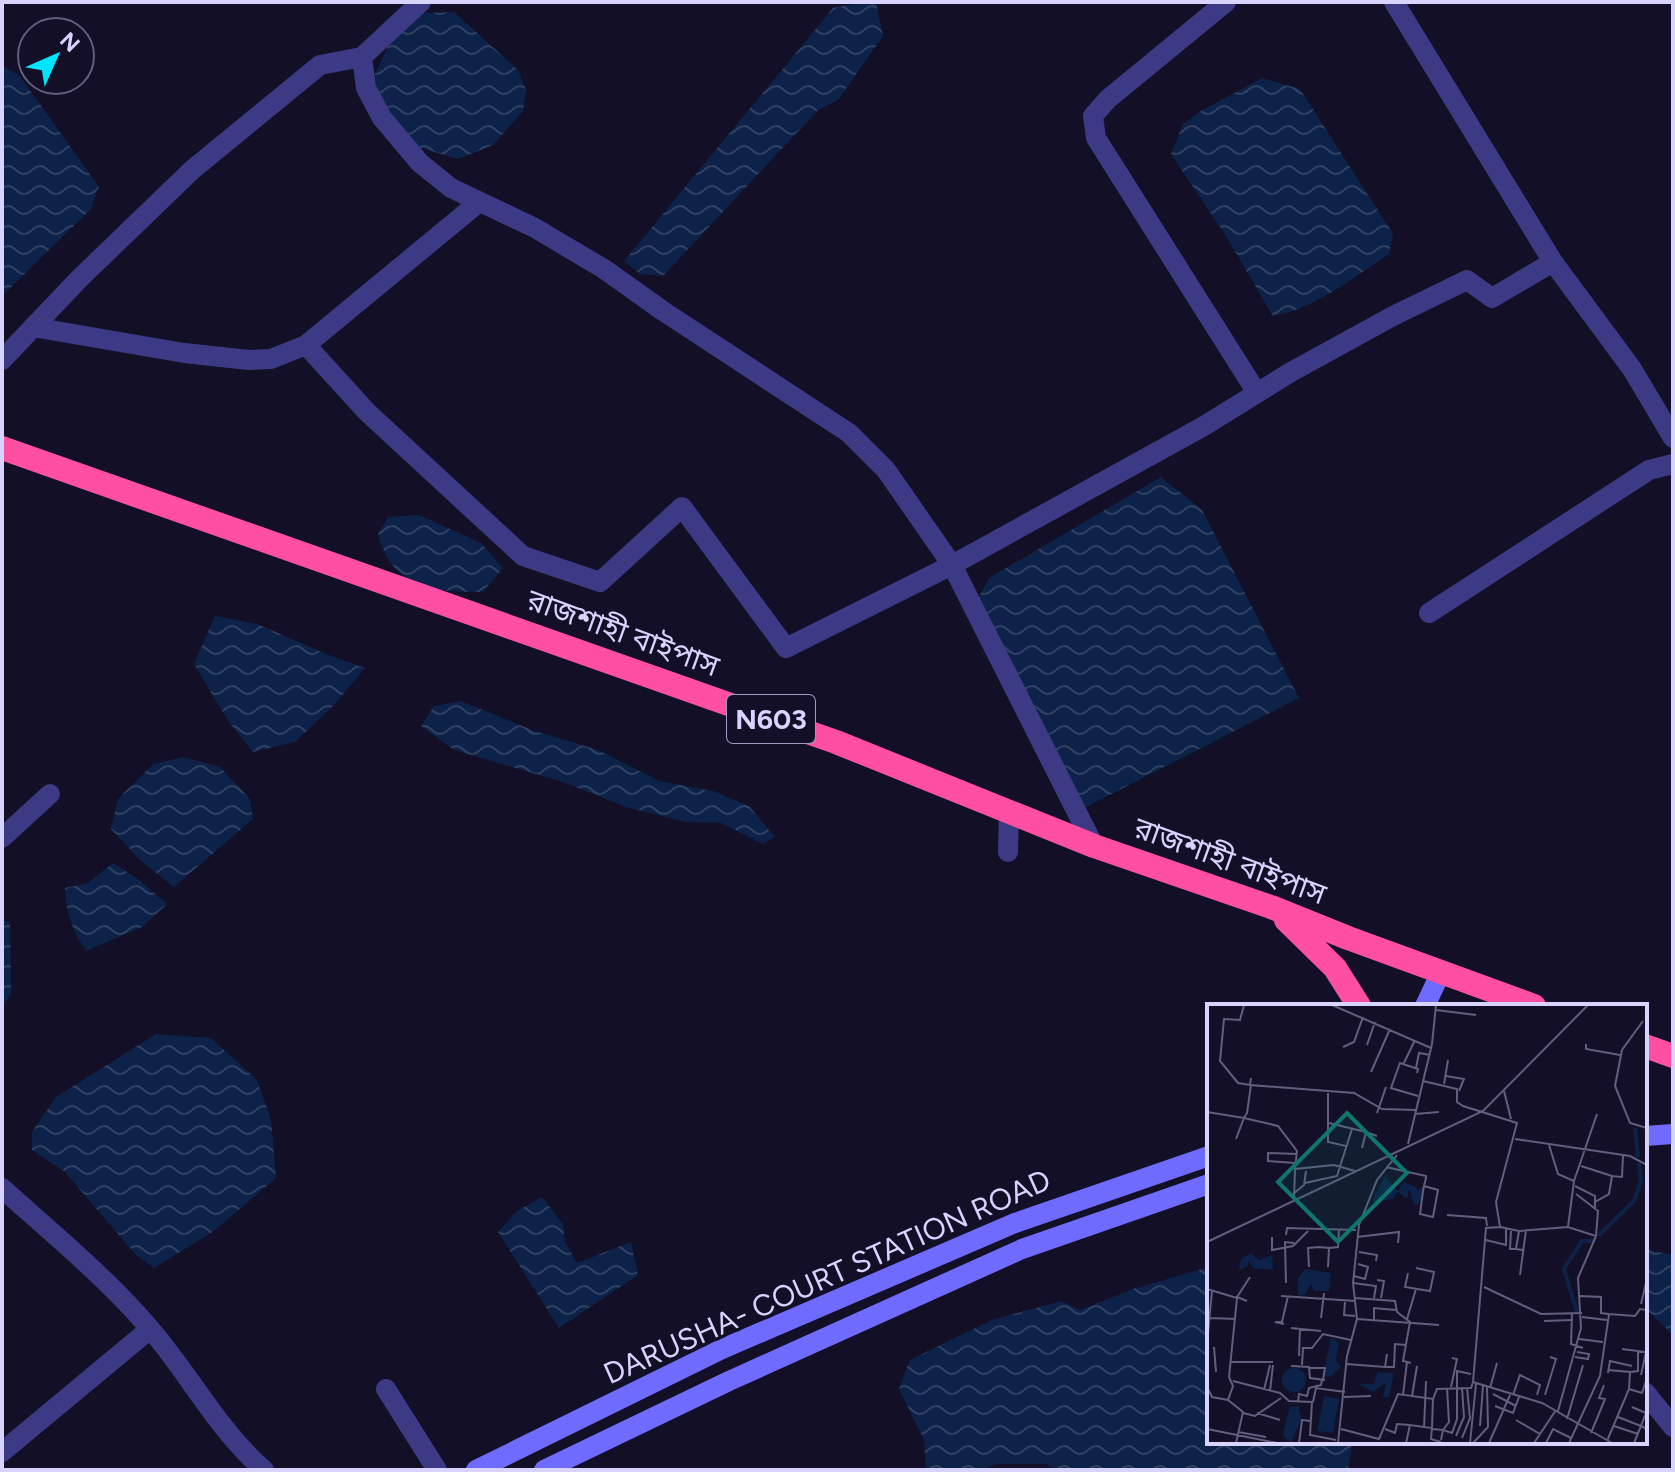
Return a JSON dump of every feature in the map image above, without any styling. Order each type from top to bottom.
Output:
[{"type":"highway","name":"রাজশাহী বাইপাস","points":[[2,448],[836,742],[1094,846],[1271,907],[1441,972],[1496,999],[1523,1004]]},
{"type":"highway","points":[[1271,907],[1335,968],[1358,1004]]},
{"type":"highway","points":[[1647,1047],[1673,1056]]},
{"type":"street","points":[[2,360],[185,177],[320,65],[362,57],[421,2]]},
{"type":"street","points":[[1226,2],[1108,99],[1093,116],[1096,138],[1257,393]]},
{"type":"street","points":[[1394,2],[1553,262],[1632,369],[1673,438]]},
{"type":"street","points":[[362,57],[366,88],[382,118],[420,163],[451,188],[535,228],[604,269],[849,433],[886,470],[952,565],[1094,846]]},
{"type":"street","points":[[33,327],[184,353],[249,360],[271,359],[306,345],[478,203]]},
{"type":"street","points":[[306,345],[367,412],[523,556],[600,582],[682,507],[786,648],[952,565],[1204,426],[1393,316],[1467,280],[1492,298],[1553,262]]},
{"type":"street","points":[[1429,613],[1649,470],[1673,464]]},
{"type":"street","points":[[6,828],[50,794]]},
{"type":"street","points":[[1008,852],[1009,812]]},
{"type":"street","points":[[1426,1004],[1441,972]]},
{"type":"street","points":[[1647,1136],[1673,1134]]},
{"type":"street","name":"DARUSHA- COURT STATION ROAD","points":[[476,1470],[722,1349],[1000,1229],[1207,1157]]},
{"type":"street","name":"DARUSHA- COURT STATION ROAD","points":[[544,1470],[729,1381],[1022,1249],[1207,1185]]},
{"type":"street","points":[[2,1188],[82,1260],[150,1329],[240,1449],[264,1470]]},
{"type":"street","points":[[2,1452],[150,1329]]},
{"type":"street","points":[[386,1389],[437,1470]]},
{"type":"street","points":[[1647,1394],[1673,1427]]},
{"type":"water","points":[[876,2],[883,36],[838,100],[818,110],[663,276],[640,274],[624,261],[833,8]]},
{"type":"water","points":[[454,12],[518,70],[526,90],[523,111],[493,145],[458,159],[414,146],[378,102],[373,78],[389,44],[421,13]]},
{"type":"water","points":[[2,66],[16,73],[16,96],[34,96],[99,187],[90,210],[2,294]]},
{"type":"water","points":[[1262,78],[1300,89],[1393,234],[1389,254],[1319,299],[1273,316],[1226,236],[1171,154],[1183,124]]},
{"type":"water","points":[[1161,477],[1202,510],[1299,698],[1080,810],[974,606],[989,578]]},
{"type":"water","points":[[419,515],[481,543],[503,568],[483,592],[448,591],[417,584],[393,566],[378,534],[388,517]]},
{"type":"water","points":[[215,616],[257,624],[365,668],[334,705],[295,742],[253,752],[229,722],[194,664]]},
{"type":"water","points":[[461,701],[532,730],[598,750],[659,781],[713,791],[749,806],[775,837],[763,844],[721,823],[686,822],[626,807],[563,782],[454,750],[421,726],[434,706]]},
{"type":"water","points":[[183,757],[220,767],[250,799],[253,819],[174,887],[141,861],[111,829],[118,799],[153,764]]},
{"type":"water","points":[[113,863],[167,904],[142,927],[86,951],[71,921],[65,888],[88,883]]},
{"type":"water","points":[[2,920],[10,922],[11,993],[2,1008]]},
{"type":"water","points":[[156,1034],[211,1038],[257,1080],[271,1120],[276,1178],[214,1231],[154,1268],[136,1255],[65,1172],[32,1150],[32,1132],[56,1097]]},
{"type":"water","points":[[542,1197],[563,1224],[565,1242],[577,1263],[631,1242],[638,1275],[559,1328],[498,1232],[517,1211]]},
{"type":"water","points":[[1647,1249],[1673,1255],[1673,1335],[1647,1310]]},
{"type":"water","points":[[1207,1268],[1207,1444],[1352,1444],[1348,1470],[1054,1470],[1047,1464],[998,1464],[979,1470],[926,1470],[924,1440],[899,1389],[910,1360],[992,1320],[1061,1301],[1080,1310],[1133,1289]]}]
